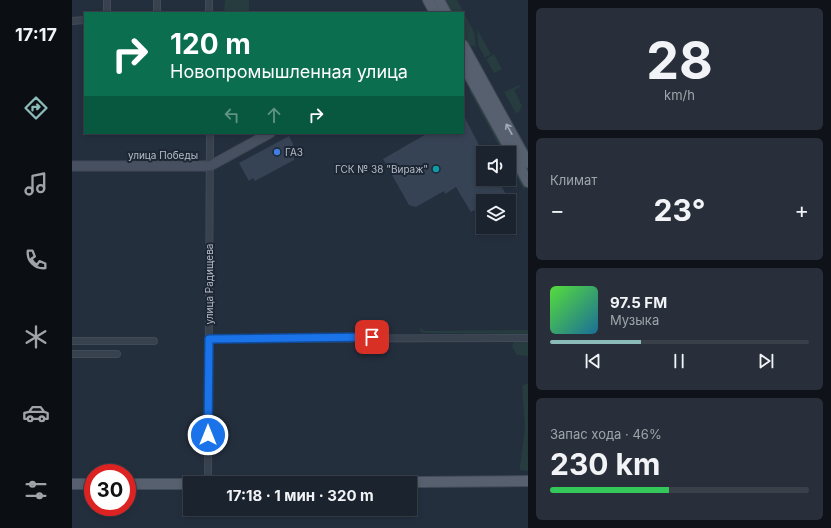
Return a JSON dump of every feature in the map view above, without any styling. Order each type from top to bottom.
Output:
[{"type":"main road","points":[[428,0],[434,12]]},
{"type":"main road","points":[[439,0],[445,12]]},
{"type":"main road","points":[[464,47],[528,182]]},
{"type":"main road","points":[[464,65],[528,163]]},
{"type":"main road","name":"улица Победы","points":[[72,166],[210,166],[268,134]]},
{"type":"main road","points":[[417,482],[528,481]]},
{"type":"main road","points":[[72,484],[84,484]]},
{"type":"main road","points":[[136,484],[183,484]]},
{"type":"street","points":[[107,0],[107,12]]},
{"type":"street","points":[[157,0],[157,12]]},
{"type":"street","points":[[208,0],[208,12]]},
{"type":"street","points":[[72,21],[84,20]]},
{"type":"street","name":"улица Радищева","points":[[208,476],[210,134]]},
{"type":"street","points":[[209,339],[528,338]]},
{"type":"street","points":[[72,341],[154,340]]},
{"type":"street","points":[[72,354],[117,354]]},
{"type":"green space","points":[[225,0],[249,0],[249,12],[224,12]]},
{"type":"green space","points":[[443,0],[457,0],[463,12],[449,12]]},
{"type":"green space","points":[[464,13],[474,32],[476,47],[466,44]]},
{"type":"green space","points":[[477,29],[491,54],[485,58],[478,45]]},
{"type":"green space","points":[[494,54],[502,69],[494,73],[486,59]]},
{"type":"green space","points":[[519,85],[520,87],[514,90],[522,106],[519,112],[516,113],[504,92]]},
{"type":"green space","points":[[473,87],[505,146],[499,146],[469,90]]},
{"type":"green space","points":[[516,166],[526,184],[524,190],[516,176]]},
{"type":"green space","points":[[420,328],[424,331],[528,330],[528,334],[423,333],[420,331]]},
{"type":"green space","points":[[514,342],[528,342],[528,356],[517,355],[512,346]]},
{"type":"green space","points":[[528,383],[528,471],[520,470],[520,466],[525,428],[522,386]]},
{"type":"building","name":"ГСК № 38 \"Вираж\"","points":[[464,116],[479,146],[476,146],[476,186],[501,186],[506,194],[476,194],[476,214],[474,210],[471,212],[456,187],[445,194],[444,191],[416,207],[409,205],[383,159],[426,134],[464,134]]},
{"type":"building","name":"ГАЗ","points":[[289,136],[293,144],[294,160],[255,181],[253,178],[249,181],[239,163]]},
{"type":"place","name":"ГАЗ","points":[[277,152]]},
{"type":"place","name":"ГСК № 38 \"Вираж\"","points":[[436,169]]},
{"type":"route","points":[[208,435],[209,339],[372,337]]}]
